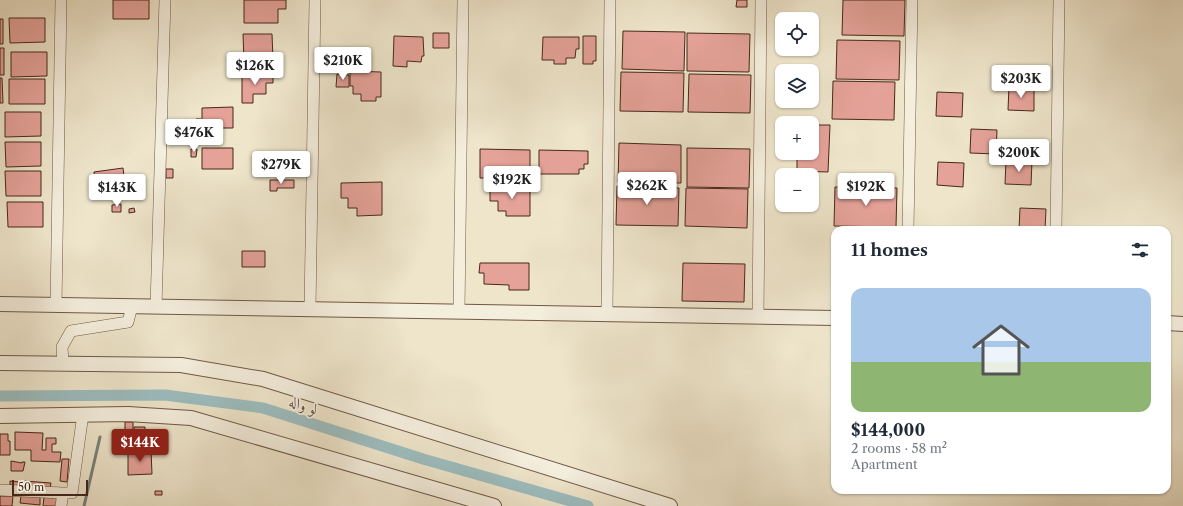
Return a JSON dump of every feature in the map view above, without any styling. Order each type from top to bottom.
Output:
[{"type":"street","points":[[56,305],[61,0]]},
{"type":"street","points":[[156,307],[165,0]]},
{"type":"street","points":[[310,309],[315,0]]},
{"type":"street","points":[[459,312],[463,0]]},
{"type":"street","points":[[607,314],[610,0]]},
{"type":"street","points":[[758,317],[761,0]]},
{"type":"street","points":[[908,226],[912,0]]},
{"type":"street","points":[[1056,226],[1059,0]]},
{"type":"street","points":[[0,304],[831,318]]},
{"type":"street","points":[[63,363],[62,347],[71,331],[128,322],[132,306]]},
{"type":"street","points":[[1171,323],[1183,324]]},
{"type":"street","points":[[0,363],[181,365],[263,379],[670,506]]},
{"type":"street","points":[[0,490],[72,494],[83,414]]},
{"type":"street","points":[[0,416],[83,414],[191,418],[494,506]]},
{"type":"street","points":[[61,506],[63,493]]},
{"type":"building","points":[[113,0],[149,0],[149,19],[113,19]]},
{"type":"building","points":[[244,0],[286,0],[286,9],[278,9],[278,23],[244,23]]},
{"type":"building","points":[[737,0],[747,0],[747,7],[736,7]]},
{"type":"building","points":[[843,0],[905,0],[904,36],[842,35]]},
{"type":"building","points":[[9,18],[45,18],[45,42],[10,43]]},
{"type":"building","points":[[0,19],[3,19],[3,44],[0,44]]},
{"type":"building","points":[[623,31],[685,32],[684,71],[622,69]]},
{"type":"building","points":[[433,33],[449,33],[449,48],[433,48]]},
{"type":"building","points":[[687,33],[750,34],[749,72],[687,71]]},
{"type":"building","points":[[243,34],[272,34],[273,60],[244,61]]},
{"type":"building","points":[[394,36],[423,37],[424,56],[422,56],[421,62],[407,61],[407,67],[393,66]]},
{"type":"building","points":[[583,36],[596,36],[596,61],[593,61],[593,64],[583,64]]},
{"type":"building","points":[[543,37],[579,37],[579,49],[576,49],[575,58],[566,58],[566,64],[554,64],[554,60],[542,60]]},
{"type":"building","points":[[837,40],[900,41],[899,80],[836,79]]},
{"type":"building","points":[[0,48],[4,48],[4,75],[0,75]]},
{"type":"building","points":[[11,52],[47,52],[47,76],[11,77]]},
{"type":"building","points":[[350,71],[381,72],[381,97],[376,97],[376,101],[361,101],[361,94],[353,94],[353,86],[350,86]]},
{"type":"building","points":[[621,72],[684,73],[683,112],[620,111]]},
{"type":"building","points":[[242,74],[273,74],[273,83],[266,83],[266,94],[253,94],[253,103],[242,103]]},
{"type":"building","points":[[337,74],[349,75],[349,87],[336,87]]},
{"type":"building","points":[[689,74],[751,75],[750,113],[688,112]]},
{"type":"building","points":[[0,78],[2,78],[3,103],[0,103]]},
{"type":"building","points":[[9,79],[45,79],[45,104],[9,104]]},
{"type":"building","points":[[833,81],[895,82],[894,120],[832,119]]},
{"type":"building","points":[[1009,86],[1034,87],[1034,111],[1008,110]]},
{"type":"building","points":[[937,92],[963,93],[962,117],[936,116]]},
{"type":"building","points":[[233,107],[233,128],[202,128],[202,108]]},
{"type":"building","points":[[5,112],[41,112],[41,136],[5,137]]},
{"type":"building","points":[[196,119],[201,119],[200,139],[177,139],[177,127],[196,127]]},
{"type":"building","points":[[819,125],[830,125],[828,172],[819,172],[819,168],[797,168],[797,160],[819,160]]},
{"type":"building","points":[[971,129],[997,130],[996,154],[970,153]]},
{"type":"building","points":[[5,142],[41,142],[41,166],[6,167]]},
{"type":"building","points":[[619,143],[681,145],[681,183],[618,182]]},
{"type":"building","points":[[202,148],[233,148],[233,169],[202,169]]},
{"type":"building","points":[[687,148],[750,149],[749,188],[687,187]]},
{"type":"building","points":[[191,149],[197,149],[196,157],[191,157]]},
{"type":"building","points":[[480,149],[530,150],[530,178],[480,178]]},
{"type":"building","points":[[539,150],[588,151],[588,164],[584,164],[584,169],[579,169],[579,174],[539,174]]},
{"type":"building","points":[[1006,161],[1032,161],[1031,185],[1005,184]]},
{"type":"building","points":[[938,162],[964,163],[963,187],[937,185]]},
{"type":"building","points":[[123,168],[126,192],[97,196],[96,188],[92,189],[91,181],[95,180],[94,172]]},
{"type":"building","points":[[166,169],[173,169],[173,178],[166,178]]},
{"type":"building","points":[[5,171],[41,171],[41,196],[6,196]]},
{"type":"building","points":[[270,180],[294,180],[294,188],[277,188],[277,191],[270,191]]},
{"type":"building","points":[[382,182],[382,215],[357,216],[357,208],[348,208],[348,198],[341,198],[341,183]]},
{"type":"building","points":[[617,186],[679,188],[678,226],[616,225]]},
{"type":"building","points":[[490,187],[530,187],[530,216],[506,216],[506,211],[498,211],[498,201],[490,201]]},
{"type":"building","points":[[835,187],[897,188],[896,226],[834,226]]},
{"type":"building","points":[[686,188],[748,189],[747,228],[685,226]]},
{"type":"building","points":[[7,202],[43,202],[43,227],[8,227]]},
{"type":"building","points":[[121,204],[121,212],[112,212],[112,205]]},
{"type":"building","points":[[134,208],[135,212],[129,213],[129,209]]},
{"type":"building","points":[[1020,208],[1046,209],[1045,226],[1019,226]]},
{"type":"building","points":[[242,251],[265,251],[265,267],[242,267]]},
{"type":"building","points":[[480,263],[529,263],[529,290],[509,290],[509,285],[484,284],[484,273],[479,273]]},
{"type":"building","points":[[683,263],[745,264],[744,302],[682,301]]},
{"type":"building","points":[[125,422],[133,422],[133,439],[125,439]]},
{"type":"building","points":[[134,427],[145,427],[145,438],[134,438]]},
{"type":"building","points":[[15,432],[43,433],[42,450],[46,450],[46,438],[56,438],[56,444],[52,444],[52,452],[61,452],[60,462],[31,461],[31,450],[15,450]]},
{"type":"building","points":[[0,434],[8,434],[8,441],[10,441],[10,455],[0,455]]},
{"type":"building","points":[[151,450],[152,474],[128,475],[128,451]]},
{"type":"building","points":[[62,459],[69,459],[67,482],[60,481]]},
{"type":"building","points":[[11,461],[22,463],[25,462],[23,471],[11,471]]},
{"type":"building","points":[[10,481],[20,482],[19,486],[10,485]]},
{"type":"building","points":[[24,481],[51,483],[50,488],[24,486]]},
{"type":"building","points":[[155,491],[162,491],[162,495],[155,495]]},
{"type":"building","points":[[0,496],[13,496],[12,506],[0,506]]},
{"type":"building","points":[[21,496],[40,497],[40,505],[20,503]]},
{"type":"building","points":[[44,497],[59,497],[59,506],[43,506]]},
{"type":"waterway","name":"لو واله","points":[[0,396],[165,395],[263,408],[423,459],[588,506]]},
{"type":"waterway","points":[[84,506],[100,437]]}]
